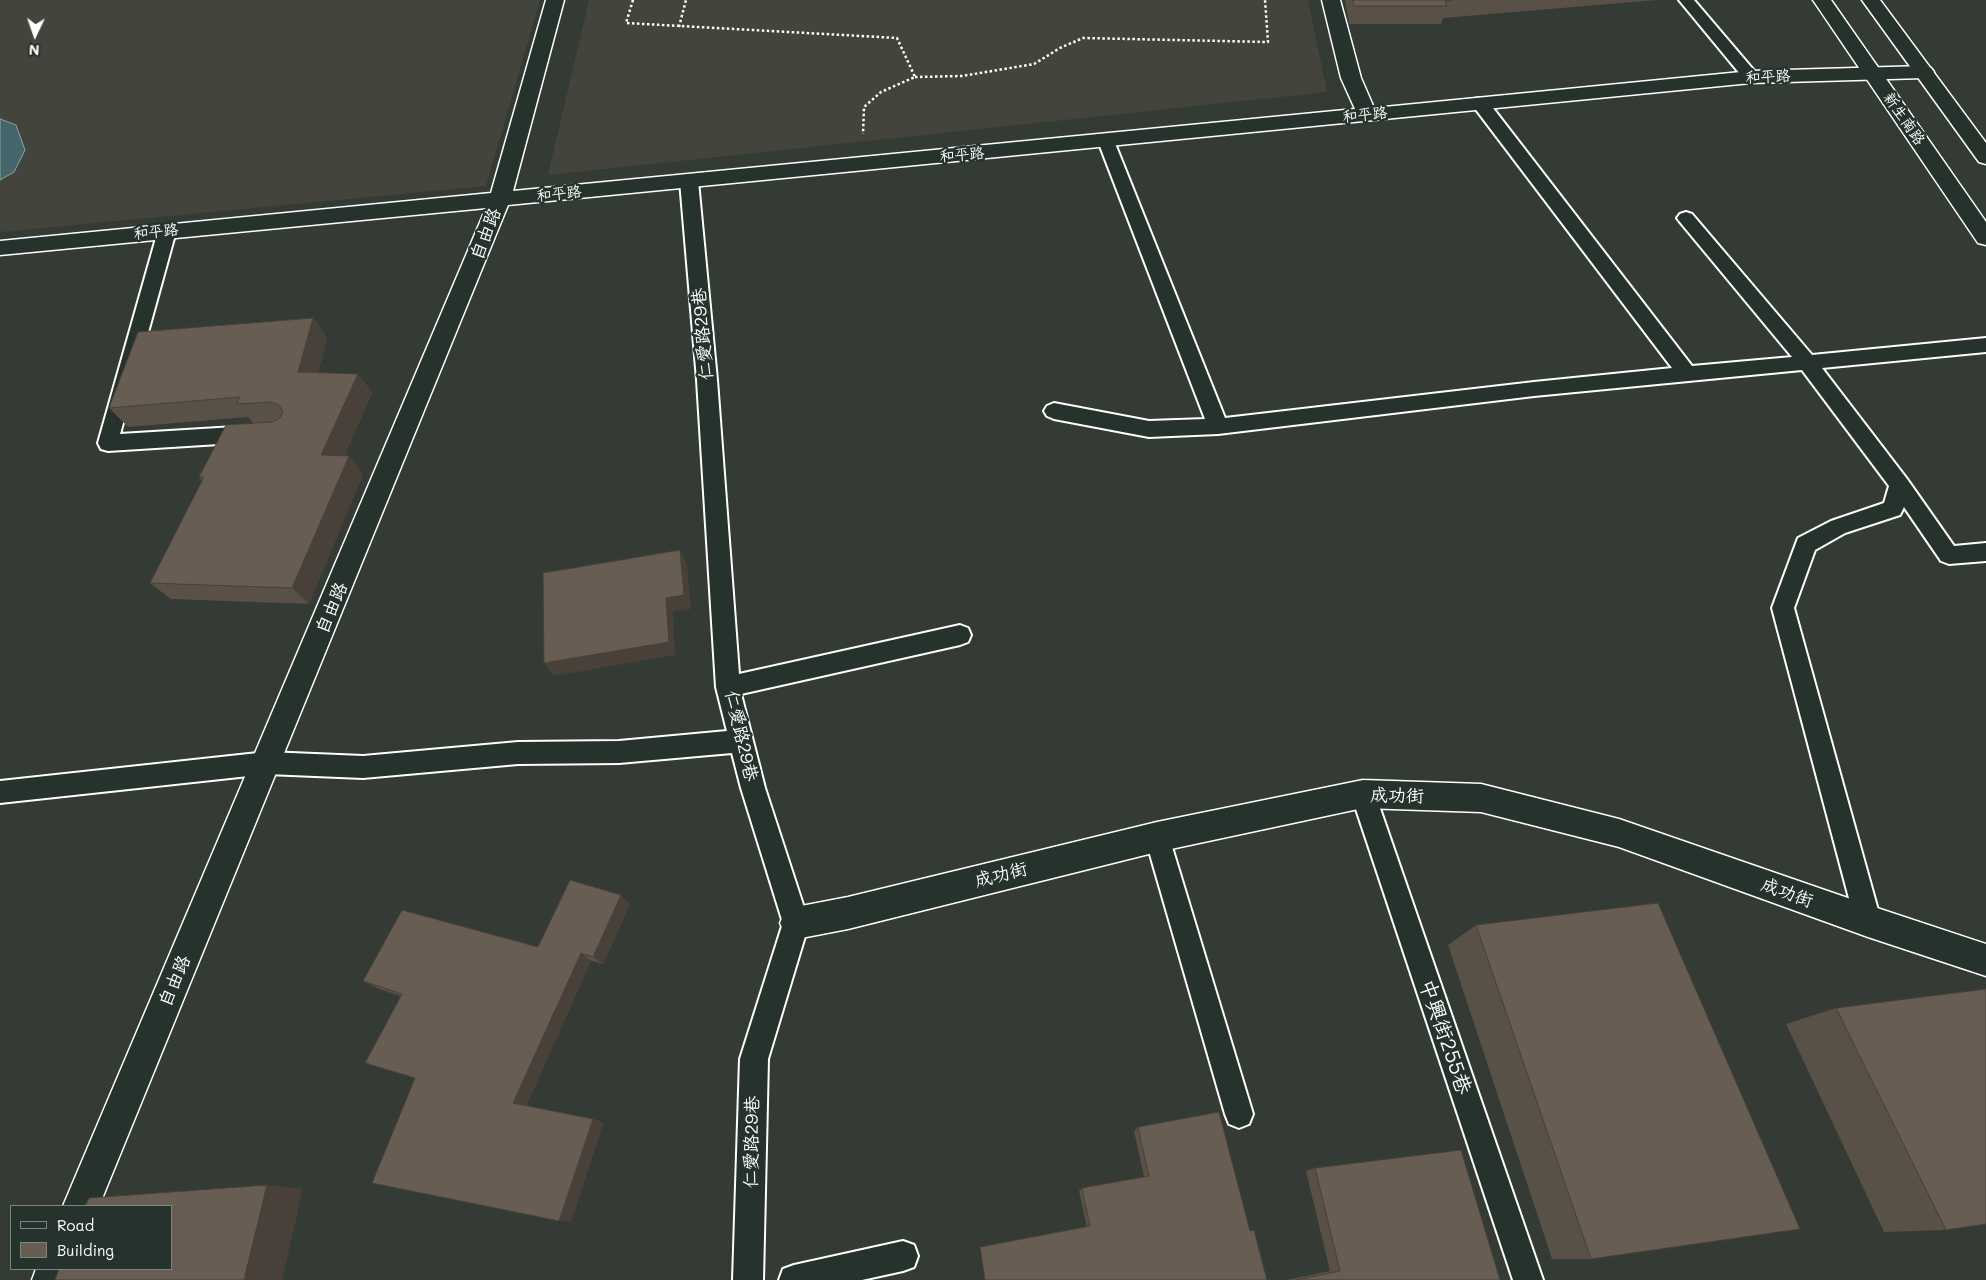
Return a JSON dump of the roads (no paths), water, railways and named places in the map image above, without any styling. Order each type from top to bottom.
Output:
[{"type":"street","name":"自由路","points":[[80,1205],[479,254],[509,173],[555,0]]},
{"type":"street","points":[[1331,0],[1351,78],[1367,115]]},
{"type":"street","name":"新生南路","points":[[1822,0],[1986,238]]},
{"type":"street","points":[[1871,0],[1986,157]]},
{"type":"street","name":"和平路","points":[[0,248],[1751,77],[1924,72]]},
{"type":"street","name":"成功街","points":[[796,923],[1157,837],[1363,794],[1481,798],[1619,833],[1868,921],[1986,960]]},
{"type":"lane","points":[[1686,0],[1751,77]]},
{"type":"lane","points":[[1480,103],[1687,374]]},
{"type":"lane","points":[[1106,141],[1218,426]]},
{"type":"lane","name":"仁愛路29巷","points":[[689,181],[707,380],[728,687],[740,742],[753,788],[796,923],[754,1059],[748,1280]]},
{"type":"lane","points":[[1686,218],[1807,362],[1900,485],[1949,555],[1986,552]]},
{"type":"lane","points":[[167,231],[108,443],[267,432]]},
{"type":"lane","points":[[136,340],[156,338]]},
{"type":"lane","points":[[1054,411],[1149,429],[1218,426],[1534,389],[1986,344]]},
{"type":"lane","points":[[1868,921],[1783,608],[1806,544],[1838,527],[1893,509],[1900,485]]},
{"type":"lane","points":[[728,687],[960,635]]},
{"type":"lane","points":[[0,792],[267,763],[363,767],[518,753],[619,752],[740,742]]},
{"type":"lane","name":"中興街255巷","points":[[1363,794],[1528,1280]]},
{"type":"lane","points":[[1157,837],[1239,1114]]},
{"type":"lane","points":[[794,1280],[903,1256]]},
{"type":"water","points":[[0,119],[16,125],[25,150],[14,172],[0,180]]}]
